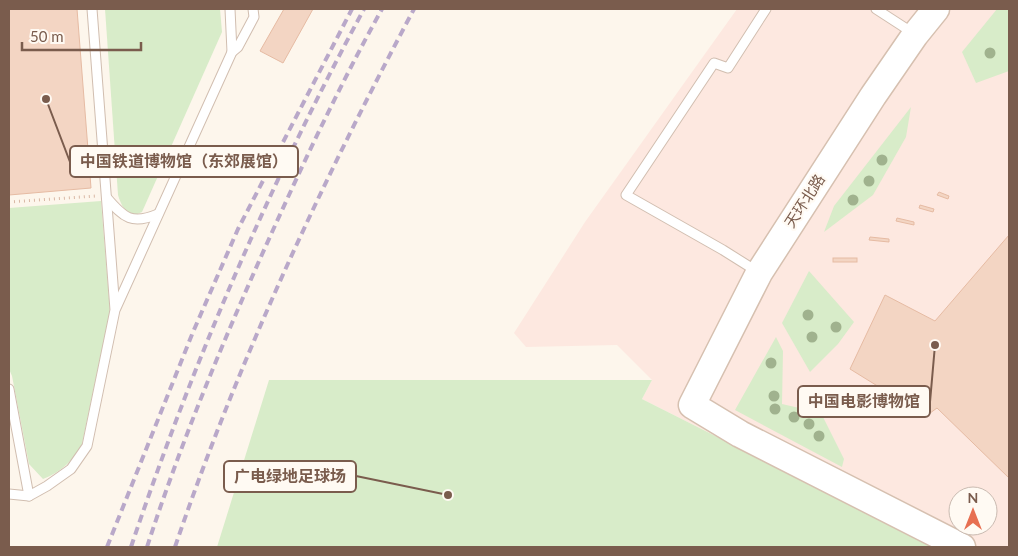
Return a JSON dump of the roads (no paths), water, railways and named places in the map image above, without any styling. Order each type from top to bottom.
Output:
[{"type":"street","name":"天环北路","points":[[936,9],[915,35],[873,96],[759,273],[692,404],[740,434],[962,547]]},
{"type":"lane","points":[[92,9],[115,310]]},
{"type":"lane","points":[[230,9],[232,52]]},
{"type":"lane","points":[[9,494],[29,496],[60,478],[71,469],[87,446],[115,310],[232,52],[238,47],[254,17],[253,9]]},
{"type":"lane","points":[[759,273],[723,250],[626,195],[714,63],[728,68],[766,9]]},
{"type":"lane","points":[[876,9],[915,35]]},
{"type":"lane","points":[[107,197],[121,214],[134,220],[145,220],[158,214]]},
{"type":"lane","points":[[9,389],[29,496]]},
{"type":"railway","points":[[107,547],[193,332],[238,229],[352,9]]},
{"type":"railway","points":[[131,547],[180,409],[236,273],[297,140],[364,9]]},
{"type":"railway","points":[[147,547],[190,427],[238,308],[312,146],[382,9]]},
{"type":"railway","points":[[175,547],[226,409],[284,273],[347,140],[414,9]]},
{"type":"place","name":"中国铁道博物馆（东郊展馆）","points":[[46,99]]},
{"type":"place","name":"中国电影博物馆","points":[[935,345]]},
{"type":"place","name":"广电绿地足球场","points":[[448,495]]}]
